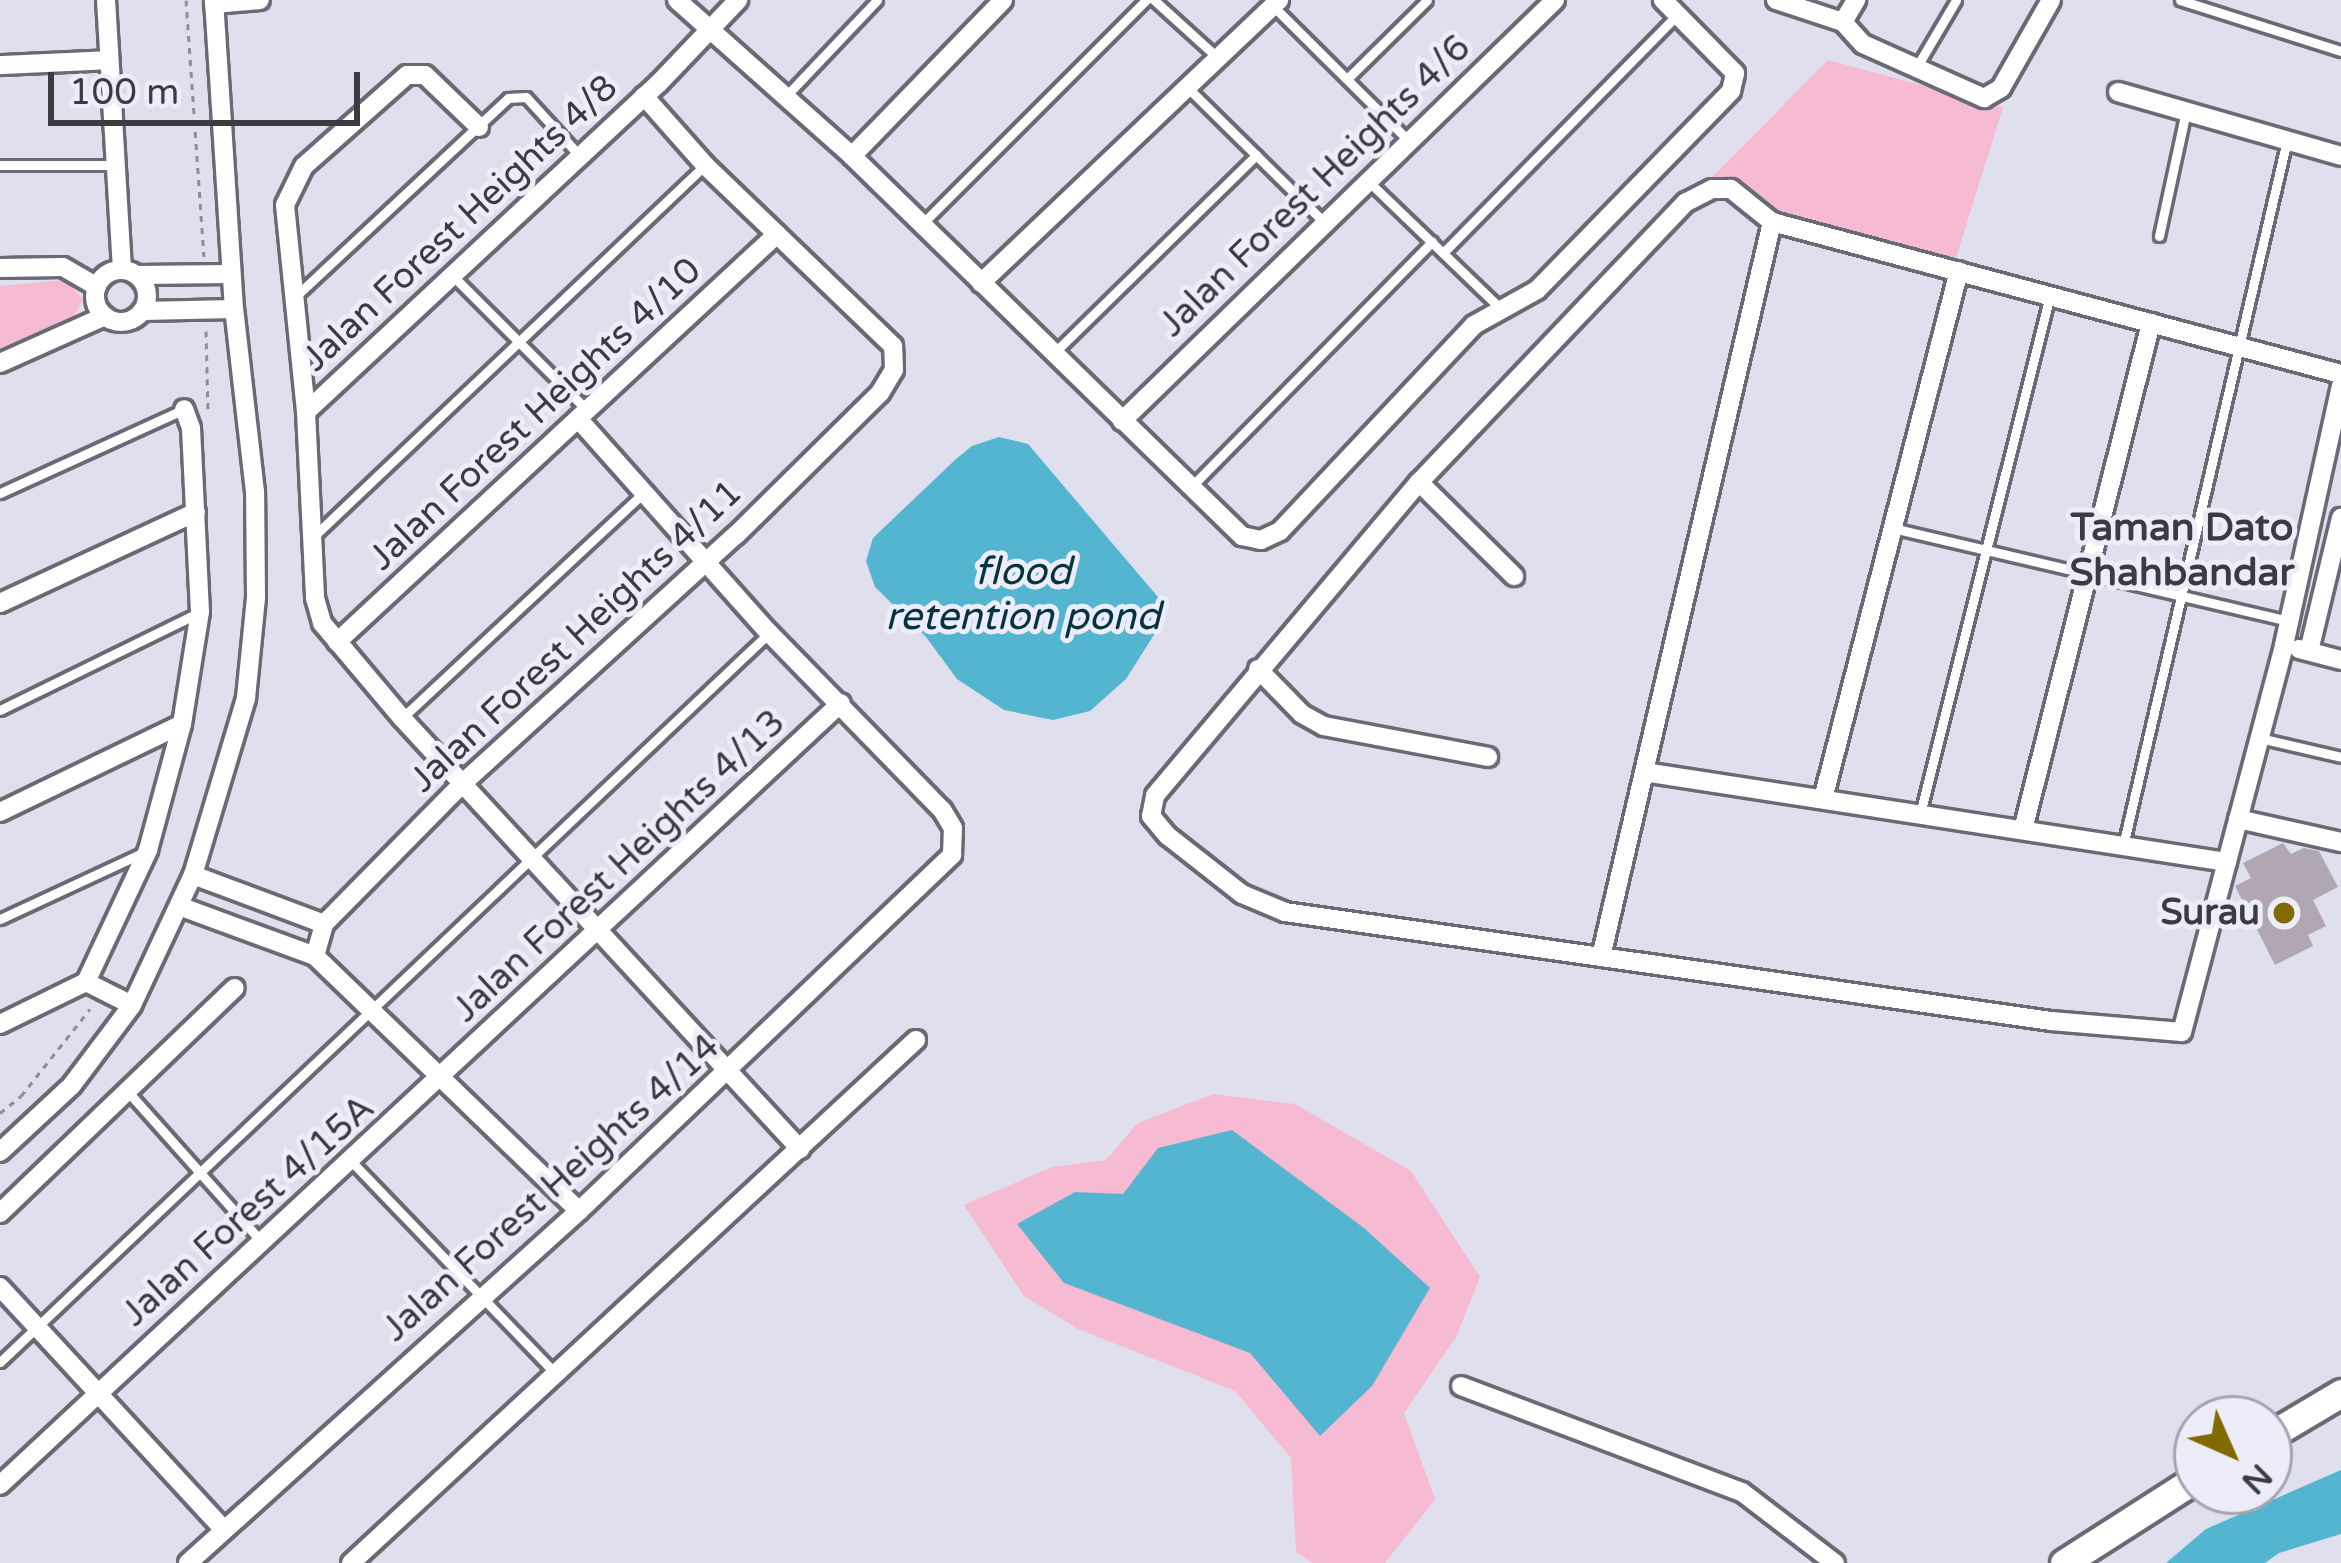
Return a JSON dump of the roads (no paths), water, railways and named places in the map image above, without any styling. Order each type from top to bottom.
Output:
[{"type":"street","points":[[106,0],[115,165],[129,272],[147,296],[142,311]]},
{"type":"street","points":[[0,1152],[72,1085],[132,1006],[193,875],[246,698],[254,650],[255,492],[231,274],[214,2],[260,0]]},
{"type":"street","points":[[676,0],[712,27],[852,156],[1242,536],[1261,540],[1280,531],[1474,325],[1538,290],[1730,91],[1735,73],[1671,7]]},
{"type":"street","name":"Jalan Forest Heights 4/8","points":[[306,412],[651,89],[737,0]]},
{"type":"street","points":[[852,156],[1003,0]]},
{"type":"street","name":"Jalan Forest Heights 4/6","points":[[1122,421],[1555,0]]},
{"type":"street","points":[[1776,0],[1843,22],[1863,44],[1984,98],[2001,88],[2051,0]]},
{"type":"street","points":[[1843,22],[1856,0]]},
{"type":"street","points":[[981,283],[1276,3]]},
{"type":"street","points":[[0,65],[109,60]]},
{"type":"street","points":[[479,127],[425,75],[407,75],[304,166],[286,206],[306,412],[315,598],[322,623],[402,718],[800,1149]]},
{"type":"street","points":[[651,89],[705,165],[777,234]]},
{"type":"street","points":[[2118,92],[2341,156]]},
{"type":"street","points":[[2341,374],[1772,222],[1731,189],[1712,189],[1687,202],[1419,482],[1155,796],[1151,816],[1168,836],[1242,894],[1285,912],[2174,1036],[2188,1024],[2284,645],[2341,385]]},
{"type":"street","points":[[1600,957],[1772,222]]},
{"type":"street","name":"Jalan Forest Heights 4/11","points":[[315,956],[324,924],[463,782],[707,560],[880,393],[894,370],[893,346],[777,234]]},
{"type":"street","name":"Jalan Forest Heights 4/10","points":[[337,642],[777,234]]},
{"type":"street","points":[[0,268],[64,267],[97,286]]},
{"type":"street","points":[[1823,799],[1959,271]]},
{"type":"street","points":[[105,316],[96,303],[97,286],[106,274],[231,274]]},
{"type":"street","points":[[0,363],[105,316],[128,321],[142,311],[234,309]]},
{"type":"street","points":[[2023,830],[2151,322]]},
{"type":"street","points":[[0,1024],[95,987],[148,850],[182,724],[200,612],[191,428],[184,409]]},
{"type":"street","points":[[582,415],[769,633],[841,703]]},
{"type":"street","points":[[1419,482],[1514,576]]},
{"type":"street","points":[[0,603],[196,512]]},
{"type":"street","points":[[2309,651],[2341,518]]},
{"type":"street","points":[[2284,645],[2341,660]]},
{"type":"street","points":[[1258,669],[1302,713],[1324,726],[1488,757]]},
{"type":"street","name":"Jalan Forest Heights 4/14","points":[[188,1563],[726,1074],[952,855],[953,828],[941,809],[841,703]]},
{"type":"street","name":"Jalan Forest Heights 4/13","points":[[443,1077],[841,703]]},
{"type":"street","points":[[0,812],[182,724]]},
{"type":"street","points":[[1644,772],[2227,862]]},
{"type":"street","points":[[2238,819],[2341,842]]},
{"type":"street","points":[[193,875],[324,924]]},
{"type":"street","points":[[179,906],[315,956],[579,1210]]},
{"type":"street","points":[[95,987],[132,1006]]},
{"type":"street","points":[[0,1213],[130,1094],[235,988]]},
{"type":"street","points":[[351,1563],[916,1040]]},
{"type":"street","name":"Jalan Forest 4/15A","points":[[0,1485],[443,1077]]},
{"type":"street","points":[[0,1287],[223,1529]]},
{"type":"street","points":[[1461,1386],[1742,1492],[1835,1563]]},
{"type":"street","points":[[2293,1422],[2341,1394]]},
{"type":"street","points":[[2064,1563],[2173,1493]]},
{"type":"lane","points":[[786,96],[877,0]]},
{"type":"lane","points":[[1347,79],[1427,0]]},
{"type":"lane","points":[[1916,69],[1956,0]]},
{"type":"lane","points":[[2180,0],[2341,51]]},
{"type":"lane","points":[[922,224],[1154,1],[1218,58]]},
{"type":"lane","points":[[1276,3],[1408,140]]},
{"type":"lane","points":[[1443,254],[1671,7]]},
{"type":"lane","points":[[1187,87],[1324,222]]},
{"type":"lane","points":[[293,299],[508,98],[526,97],[578,154]]},
{"type":"lane","points":[[2159,236],[2186,111]]},
{"type":"lane","points":[[2123,846],[2287,140]]},
{"type":"lane","points":[[1054,354],[1256,155]]},
{"type":"lane","points":[[0,165],[115,165]]},
{"type":"lane","points":[[312,538],[705,165]]},
{"type":"lane","points":[[1367,180],[1502,310]]},
{"type":"lane","points":[[1191,487],[1432,242]]},
{"type":"lane","points":[[452,274],[582,415]]},
{"type":"lane","points":[[1921,814],[2050,296]]},
{"type":"lane","points":[[0,494],[184,409]]},
{"type":"lane","points":[[402,718],[646,490]]},
{"type":"lane","points":[[1892,528],[2289,621]]},
{"type":"lane","points":[[0,710],[200,612]]},
{"type":"lane","points":[[0,1363],[769,633]]},
{"type":"lane","points":[[2259,738],[2341,757]]},
{"type":"lane","points":[[0,919],[148,850]]},
{"type":"lane","points":[[130,1094],[262,1242]]},
{"type":"lane","points":[[351,1161],[556,1374]]},
{"type":"water","name":"flood retention pond","points":[[999,437],[1028,444],[1163,603],[1157,630],[1126,679],[1090,711],[1053,720],[1004,710],[957,679],[926,637],[875,587],[866,561],[873,538],[956,459],[972,446]]},
{"type":"water","points":[[1232,1130],[1364,1228],[1430,1288],[1372,1386],[1320,1436],[1250,1353],[1064,1283],[1017,1224],[1075,1192],[1123,1194],[1158,1148]]},
{"type":"water","points":[[2341,1470],[2341,1534],[2279,1553],[2265,1563],[2166,1563],[2206,1529],[2238,1515],[2293,1515],[2293,1491]]},
{"type":"place","name":"Surau","points":[[2284,913]]},
{"type":"district","name":"Taman Dato Shahbandar","points":[[2182,552]]}]
